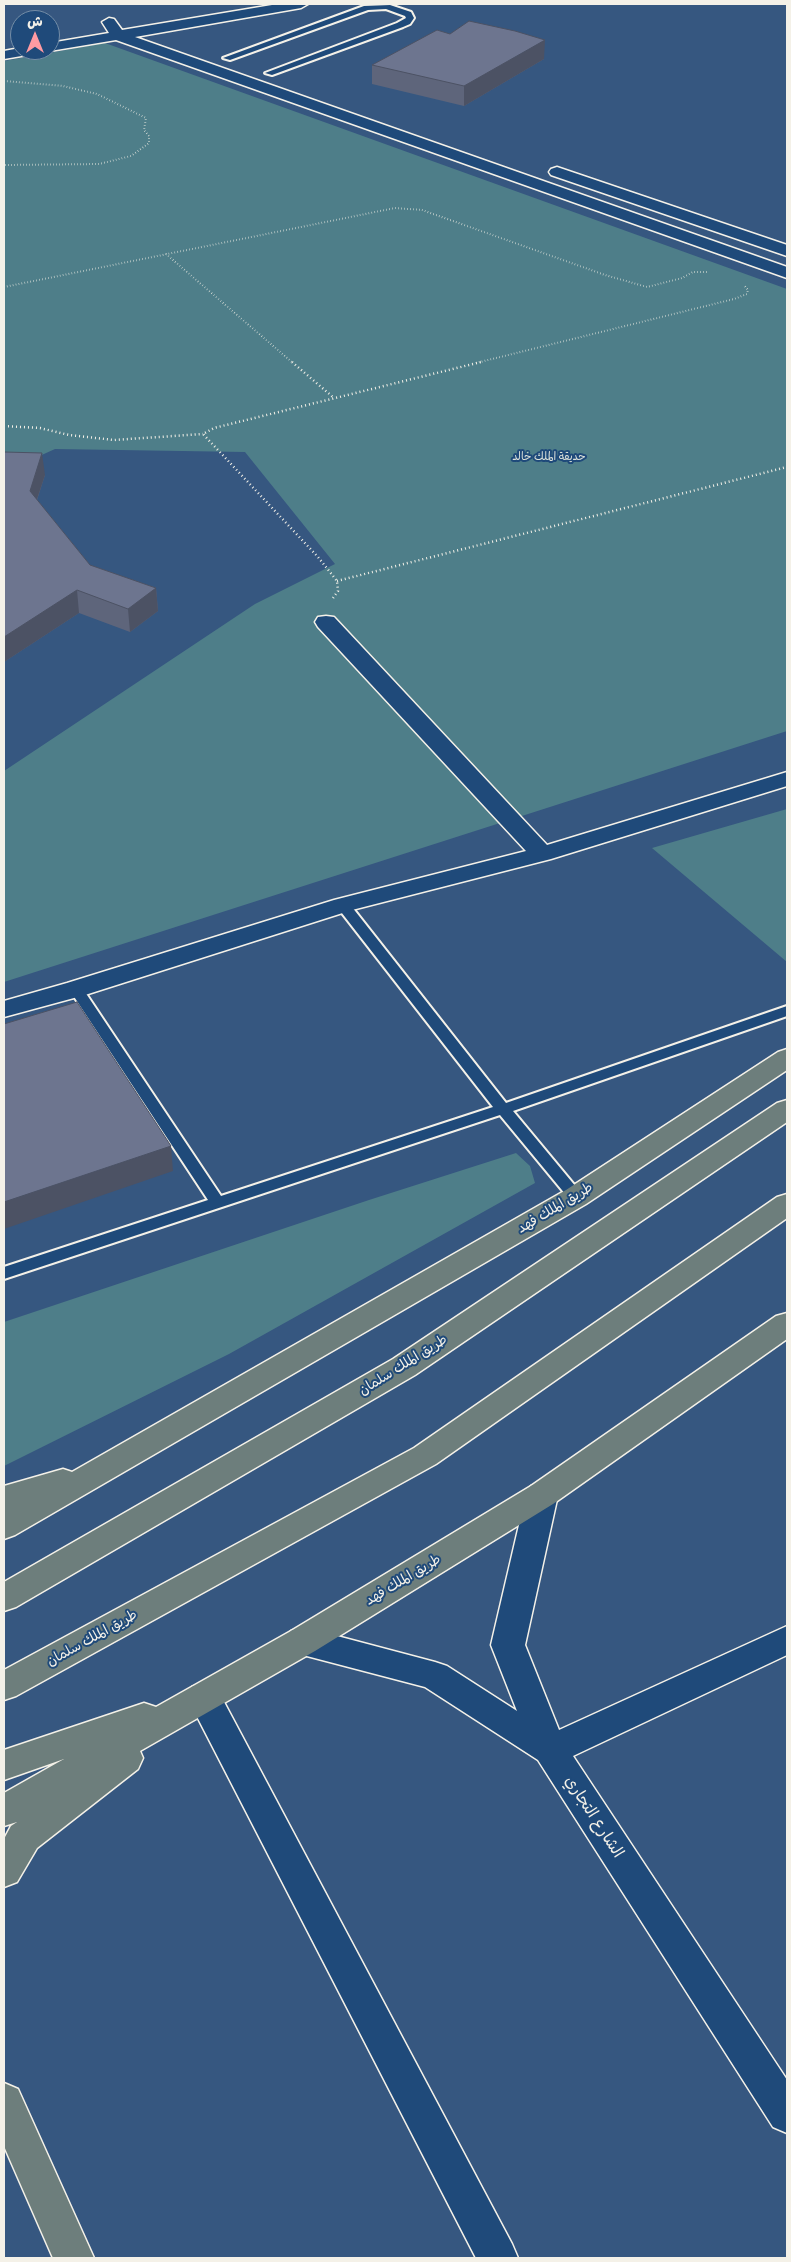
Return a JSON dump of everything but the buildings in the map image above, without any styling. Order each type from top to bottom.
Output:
[{"type":"main road","name":"طريق الملك فهد","points":[[5,1519],[103,1469],[576,1197],[787,1058]]},
{"type":"main road","name":"طريق الملك سلمان","points":[[4,1598],[404,1367],[787,1108]]},
{"type":"main road","name":"طريق الملك سلمان","points":[[4,1686],[425,1456],[787,1204]]},
{"type":"main road","name":"طريق الملك فهد","points":[[4,1811],[303,1641],[542,1495],[787,1324]]},
{"type":"main road","points":[[4,1765],[204,1697]]},
{"type":"main road","points":[[4,1871],[24,1837],[204,1697]]},
{"type":"main road","points":[[4,2102],[74,2258]]},
{"type":"street","points":[[92,25],[229,4]]},
{"type":"street","points":[[60,45],[301,4]]},
{"type":"street","points":[[109,22],[146,30],[288,79]]},
{"type":"street","points":[[109,22],[119,36],[787,273]]},
{"type":"street","points":[[542,167],[787,251]]},
{"type":"street","points":[[326,622],[542,854]]},
{"type":"street","points":[[4,1009],[76,989],[343,905],[542,854],[787,779]]},
{"type":"street","points":[[542,1495],[508,1645],[550,1750],[787,1640]]},
{"type":"street","name":"الشارع التجاري","points":[[303,1641],[435,1676],[550,1750],[787,2114]]},
{"type":"street","points":[[204,1697],[498,2258]]},
{"type":"lane","points":[[227,58],[367,8],[387,7],[396,9],[408,14],[410,18],[407,22],[400,25],[269,73]]},
{"type":"lane","points":[[343,905],[503,1109],[576,1197]]},
{"type":"lane","points":[[76,989],[218,1203]]},
{"type":"lane","points":[[4,1273],[503,1109],[787,1011]]},
{"type":"path","points":[[4,81],[63,86],[97,94],[146,118],[144,130],[149,136],[149,143],[131,156],[99,164],[4,165]]},
{"type":"path","points":[[4,287],[382,209],[406,208],[422,210],[454,220],[639,285],[653,286],[682,278],[693,272],[708,272]]},
{"type":"path","points":[[166,254],[334,398]]},
{"type":"path","points":[[4,426],[40,428],[114,440],[203,434],[214,428],[742,297],[748,290],[738,282]]},
{"type":"path","points":[[203,434],[318,557],[337,581],[338,591],[330,601],[326,622]]},
{"type":"path","points":[[337,581],[787,467]]},
{"type":"green space","name":"حديقة الملك خالد","points":[[105,43],[787,289],[787,731],[4,982],[4,771],[255,604],[335,564],[245,452],[55,449],[4,472],[4,61],[60,60],[60,51]]},
{"type":"green space","points":[[787,809],[787,962],[652,848]]},
{"type":"green space","points":[[516,1153],[530,1166],[535,1183],[229,1354],[4,1466],[4,1322]]}]
